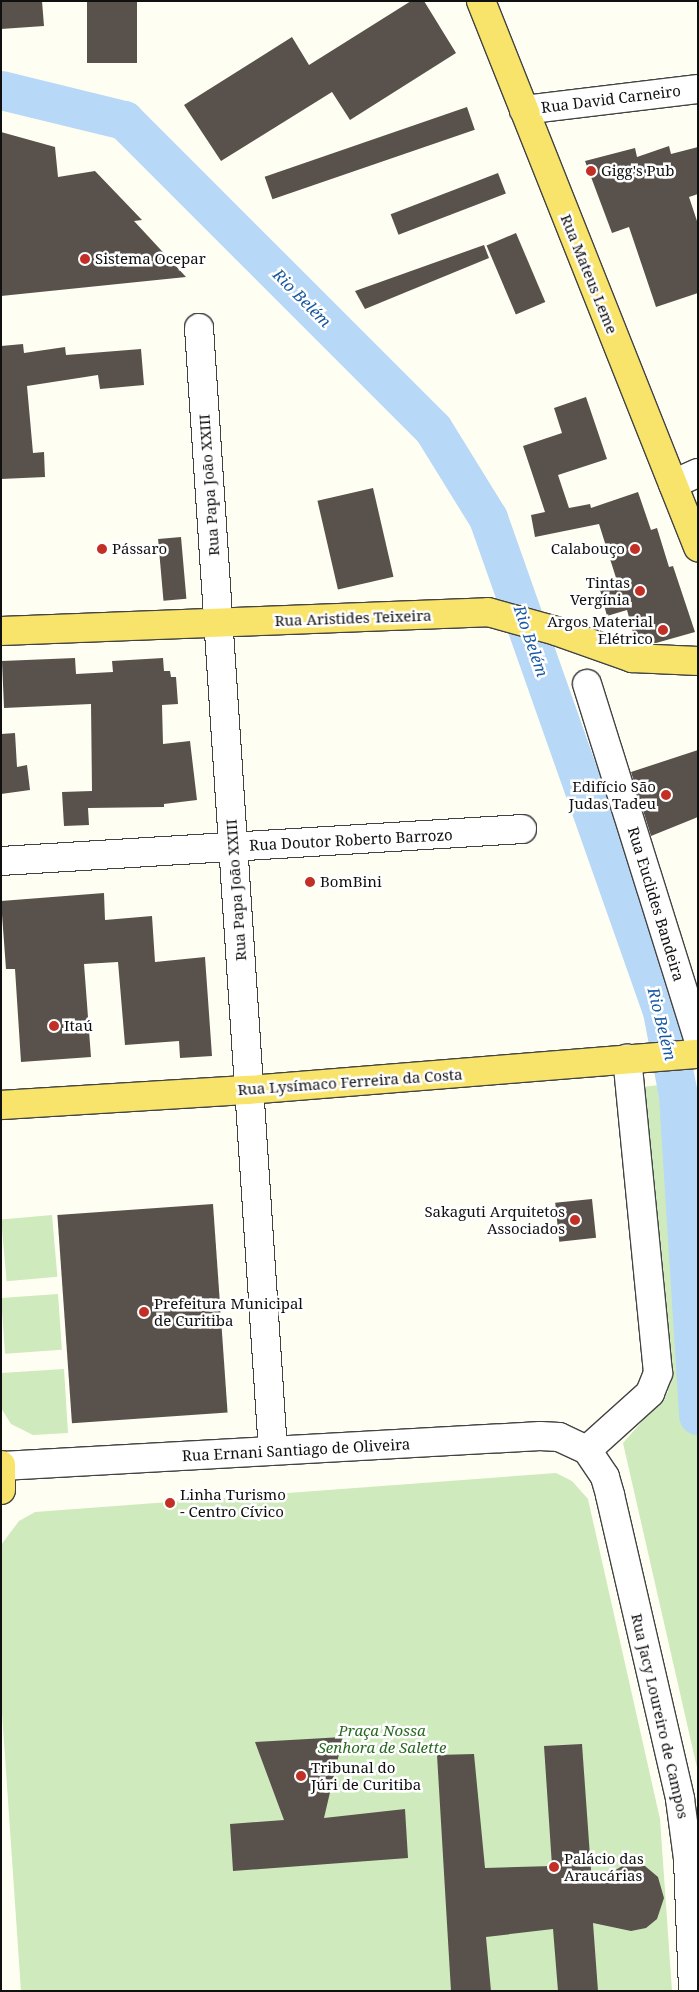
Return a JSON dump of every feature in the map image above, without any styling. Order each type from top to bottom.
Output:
[{"type":"main road","name":"Rua Mateus Leme","points":[[481,1],[698,547]]},
{"type":"main road","name":"Rua Aristides Teixeira","points":[[1,631],[488,612],[556,631],[632,658],[698,661]]},
{"type":"main road","name":"Rua Lysímaco Ferreira da Costa","points":[[1,1104],[248,1090],[639,1059],[694,1049]]},
{"type":"main road","points":[[1,1466],[1,1490]]},
{"type":"street","name":"Rua David Carneiro","points":[[524,110],[698,89]]},
{"type":"street","name":"Rua Papa João XXIII","points":[[198,328],[273,1451]]},
{"type":"street","points":[[672,484],[698,474]]},
{"type":"street","name":"Rua Euclides Bandeira","points":[[587,684],[694,1049]]},
{"type":"street","name":"Rua Doutor Roberto Barrozo","points":[[1,861],[522,829]]},
{"type":"street","points":[[587,1450],[650,1393],[658,1373],[639,1059]]},
{"type":"street","name":"Rua Ernani Santiago de Oliveira","points":[[1,1466],[540,1436],[567,1440],[587,1450]]},
{"type":"street","name":"Rua Jacy Loureiro de Campos","points":[[587,1450],[605,1477],[610,1495],[680,1799],[688,1859],[693,1991]]},
{"type":"green space","points":[[688,1082],[698,1188],[698,1772],[623,1443],[668,1392],[641,1087]]},
{"type":"green space","points":[[52,1215],[57,1277],[7,1281],[1,1219]]},
{"type":"green space","points":[[58,1294],[62,1350],[5,1354],[1,1298]]},
{"type":"green space","points":[[64,1369],[68,1433],[33,1435],[11,1424],[1,1408],[1,1373]]},
{"type":"green space","name":"Praça Nossa Senhora de Salette","points":[[556,1473],[572,1481],[588,1499],[660,1819],[672,1991],[21,1991],[1,1698],[1,1545],[19,1521],[35,1512]]},
{"type":"building","points":[[1,1],[42,1],[44,26],[1,29]]},
{"type":"building","points":[[87,1],[137,1],[137,63],[87,63]]},
{"type":"building","points":[[411,1],[424,1],[456,53],[350,120],[332,92],[221,161],[184,105],[292,37],[309,65]]},
{"type":"building","points":[[467,107],[475,130],[272,199],[265,177]]},
{"type":"building","points":[[1,132],[55,147],[58,177],[95,171],[142,220],[134,221],[186,277],[1,296]]},
{"type":"building","points":[[669,146],[671,154],[698,147],[698,194],[689,197],[698,224],[698,293],[656,307],[629,227],[612,233],[585,161],[635,148],[637,157]]},
{"type":"building","points":[[498,173],[506,194],[399,235],[391,214]]},
{"type":"building","points":[[516,233],[545,302],[516,315],[487,246]]},
{"type":"building","points":[[484,245],[489,258],[365,309],[355,291]]},
{"type":"building","points":[[23,344],[24,353],[65,347],[66,355],[141,349],[144,385],[100,389],[98,375],[27,386],[33,453],[44,452],[45,477],[1,479],[1,346]]},
{"type":"building","points":[[586,397],[607,459],[558,475],[569,508],[590,504],[591,508],[638,492],[651,530],[657,528],[669,567],[673,566],[695,632],[656,643],[636,643],[627,610],[607,616],[599,586],[617,581],[599,524],[535,537],[531,515],[545,512],[523,446],[562,433],[554,408]]},
{"type":"building","points":[[373,488],[393,577],[338,589],[317,501]]},
{"type":"building","points":[[181,537],[186,599],[163,601],[158,539]]},
{"type":"building","points":[[75,658],[76,674],[113,672],[112,661],[163,658],[164,671],[170,671],[171,677],[176,677],[178,704],[162,705],[163,744],[190,741],[197,800],[164,804],[164,807],[88,808],[89,825],[64,826],[62,792],[92,791],[91,704],[4,708],[2,661]]},
{"type":"building","points":[[15,733],[17,767],[27,765],[30,790],[1,794],[1,734]]},
{"type":"building","name":"Edifício São Judas Tadeu","points":[[698,750],[698,817],[651,836],[631,772]]},
{"type":"building","points":[[104,893],[105,920],[152,916],[155,962],[205,957],[212,1056],[180,1058],[179,1041],[125,1045],[118,962],[84,964],[91,1057],[21,1062],[15,969],[6,969],[1,901]]},
{"type":"building","name":"Sakaguti Arquitetos Associados","points":[[592,1199],[596,1238],[559,1242],[555,1203]]},
{"type":"building","name":"Prefeitura Municipal de Curitiba","points":[[213,1204],[228,1412],[72,1423],[57,1215]]},
{"type":"building","name":"Tribunal do Júri de Curitiba","points":[[343,1737],[324,1818],[405,1809],[408,1858],[233,1871],[230,1824],[284,1820],[255,1742]]},
{"type":"building","name":"Palácio das Araucárias","points":[[582,1744],[592,1884],[624,1865],[645,1866],[658,1877],[664,1898],[657,1919],[646,1928],[631,1931],[593,1923],[598,1991],[558,1991],[553,1929],[486,1937],[491,1991],[451,1991],[437,1755],[474,1754],[485,1868],[552,1866],[544,1746]]},
{"type":"waterway","name":"Rio Belém","points":[[1,90],[124,120],[433,429],[488,518],[662,1011],[678,1095],[698,1415]]},
{"type":"place","name":"Gigg's Pub","points":[[591,171]]},
{"type":"place","name":"Sistema Ocepar","points":[[85,259]]},
{"type":"place","name":"Pássaro","points":[[102,549]]},
{"type":"place","name":"Calabouço","points":[[635,549]]},
{"type":"place","name":"Tintas Vergínia","points":[[640,591]]},
{"type":"place","name":"Argos Material Elétrico","points":[[663,630]]},
{"type":"place","name":"Edifício São Judas Tadeu","points":[[666,795]]},
{"type":"place","name":"BomBini","points":[[310,882]]},
{"type":"place","name":"Itaú","points":[[54,1026]]},
{"type":"place","name":"Sakaguti Arquitetos Associados","points":[[575,1220]]},
{"type":"place","name":"Prefeitura Municipal de Curitiba","points":[[144,1312]]},
{"type":"place","name":"Linha Turismo - Centro Cívico","points":[[170,1503]]},
{"type":"place","name":"Tribunal do Júri de Curitiba","points":[[301,1776]]},
{"type":"place","name":"Palácio das Araucárias","points":[[554,1867]]}]
